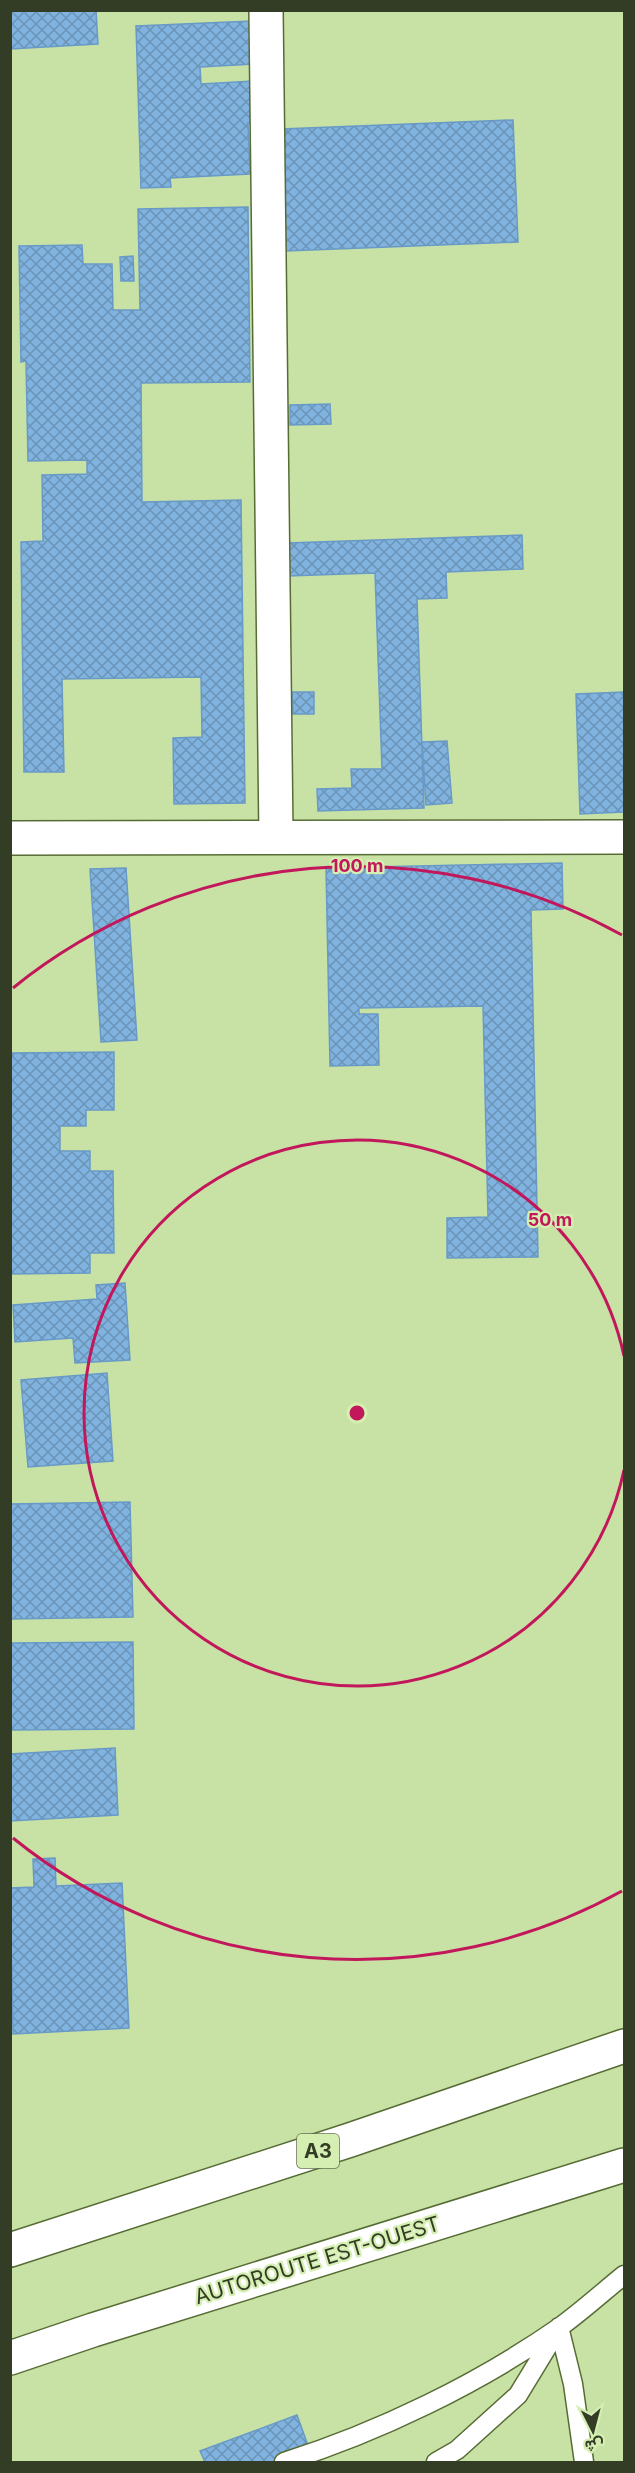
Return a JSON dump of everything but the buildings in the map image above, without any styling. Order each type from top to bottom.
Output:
[{"type":"main road","points":[[266,10],[276,836]]},
{"type":"main road","points":[[10,838],[624,837]]},
{"type":"main road","name":"A3","points":[[10,2250],[350,2140],[624,2046]]},
{"type":"main road","name":"AUTOROUTE EST-OUEST","points":[[10,2358],[624,2164]]},
{"type":"lane","points":[[284,2463],[337,2445],[454,2390],[559,2327],[624,2275]]},
{"type":"lane","points":[[436,2463],[457,2450],[518,2395],[559,2327]]},
{"type":"lane","points":[[559,2327],[573,2384],[584,2463]]}]
